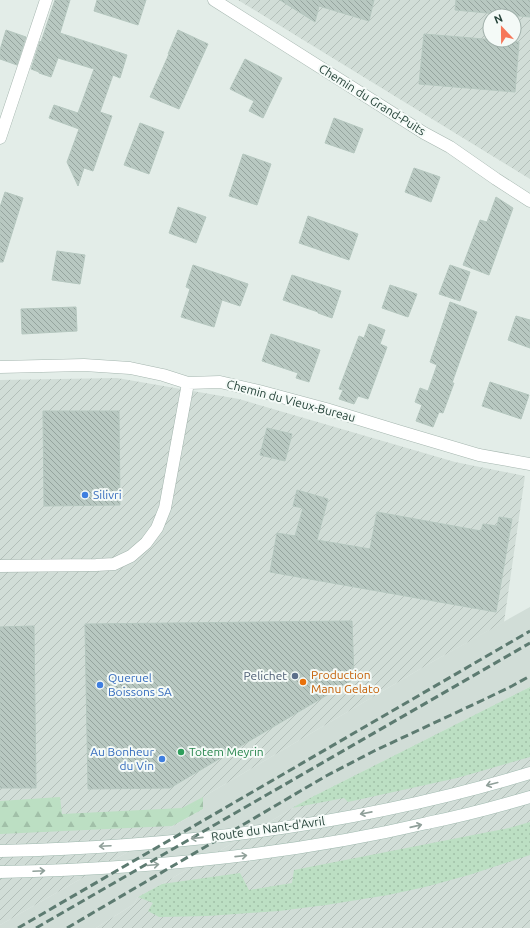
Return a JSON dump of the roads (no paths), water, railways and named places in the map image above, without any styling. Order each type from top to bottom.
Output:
[{"type":"street","points":[[0,138],[46,0]]},
{"type":"street","name":"Chemin du Grand-Puits","points":[[214,0],[424,133],[450,147],[530,201]]},
{"type":"street","name":"Chemin du Vieux-Bureau","points":[[0,367],[84,366],[130,368],[188,383],[220,382],[245,387],[326,409],[398,432],[479,455],[530,464]]},
{"type":"street","points":[[0,566],[114,564],[131,556],[146,543],[157,528],[165,508],[188,383]]},
{"type":"street","name":"Route du Nant-d'Avril","points":[[0,850],[31,850],[144,843],[250,833],[332,820],[402,806],[459,793],[530,773]]},
{"type":"street","name":"Route du Nant-d'Avril","points":[[0,872],[142,866],[247,855],[336,842],[403,829],[466,815],[530,797]]},
{"type":"railway","points":[[18,928],[530,631]]},
{"type":"railway","points":[[36,928],[530,643]]},
{"type":"railway","points":[[67,928],[326,776],[374,751],[483,700],[530,676]]},
{"type":"place","name":"Silivri","points":[[85,495]]},
{"type":"place","name":"Pelichet","points":[[295,676]]},
{"type":"place","name":"Production Manu Gelato","points":[[303,682]]},
{"type":"place","name":"Queruel Boissons SA","points":[[100,685]]},
{"type":"place","name":"Totem Meyrin","points":[[181,752]]},
{"type":"place","name":"Au Bonheur du Vin","points":[[162,759]]}]
